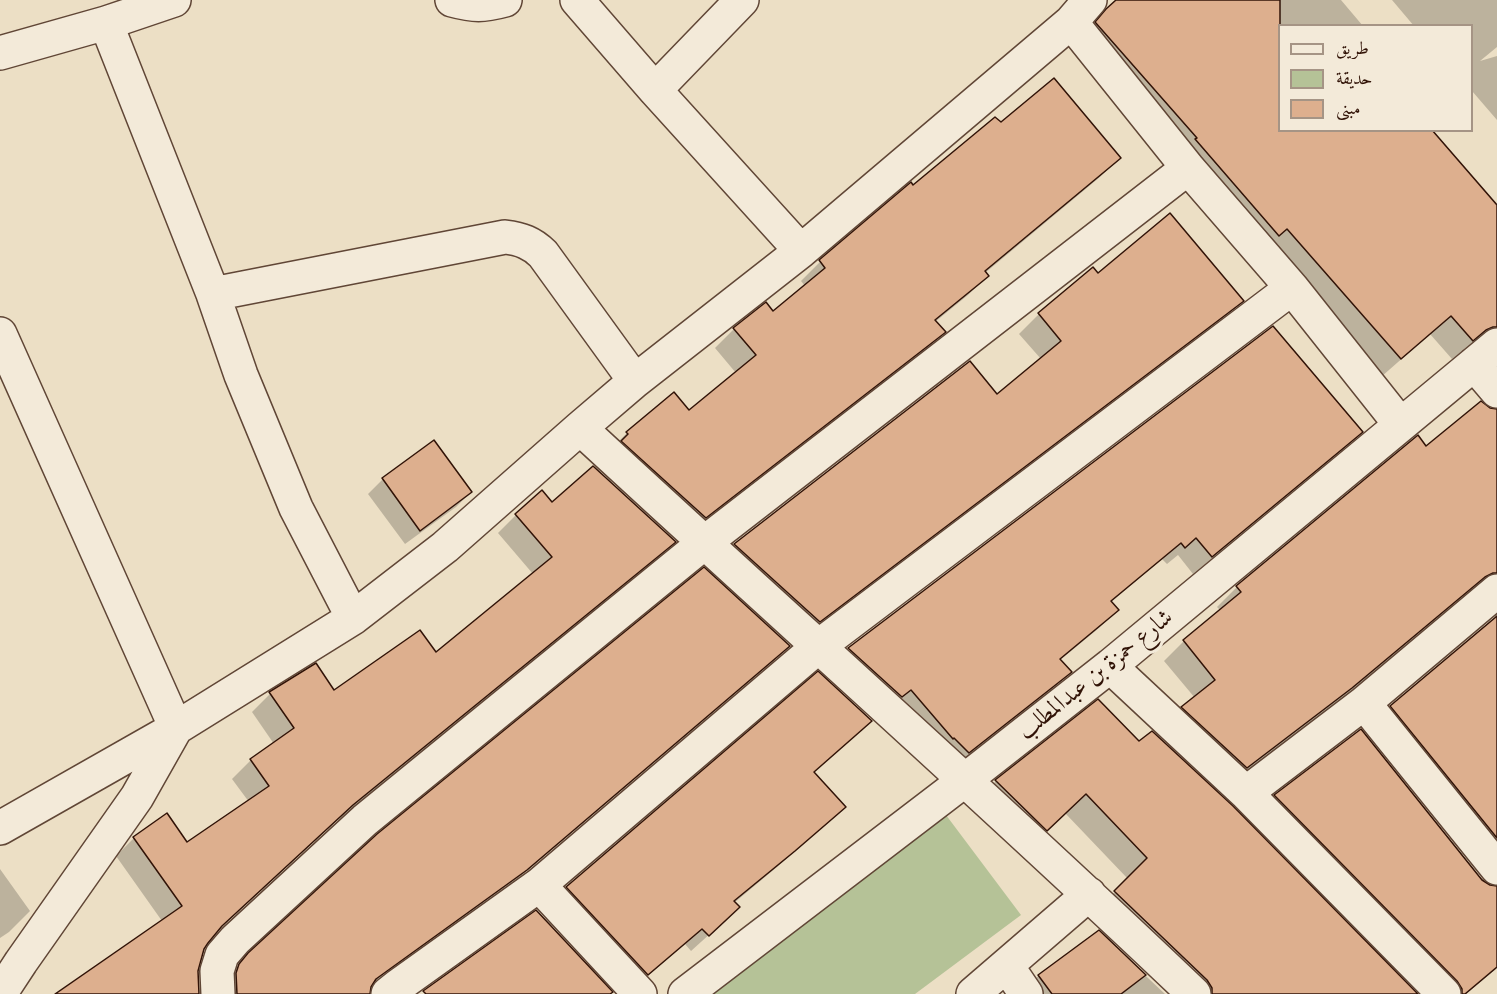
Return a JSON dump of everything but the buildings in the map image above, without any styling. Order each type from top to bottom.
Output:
[{"type":"street","points":[[0,53],[106,23],[174,0]]},
{"type":"street","points":[[452,0],[485,6],[505,0]]},
{"type":"street","points":[[577,0],[801,251]]},
{"type":"street","points":[[655,90],[742,0]]},
{"type":"street","points":[[0,828],[176,728],[353,618],[445,547],[635,381],[801,251],[1081,11],[1188,168],[1292,288],[1400,424]]},
{"type":"street","points":[[106,23],[213,294],[241,375],[296,508],[353,618]]},
{"type":"street","points":[[218,994],[217,971],[222,955],[365,820],[704,543],[1188,168]]},
{"type":"street","points":[[213,294],[505,237],[516,238],[536,247],[543,254],[635,381]]},
{"type":"street","points":[[397,991],[539,885],[819,646],[1292,288]]},
{"type":"street","points":[[0,334],[176,728]]},
{"type":"street","points":[[1485,354],[1497,390]]},
{"type":"street","name":"شارع حمزة بن عبدالمطلب","points":[[685,994],[1110,666],[1485,354]]},
{"type":"street","points":[[580,428],[1089,894],[1194,994]]},
{"type":"street","points":[[1246,793],[1492,604]]},
{"type":"street","points":[[1110,666],[1246,793],[1444,994]]},
{"type":"street","points":[[1364,703],[1497,868]]},
{"type":"street","points":[[0,994],[137,797],[176,728]]},
{"type":"street","points":[[539,885],[640,994]]},
{"type":"street","points":[[973,994],[1089,894]]},
{"type":"street","points":[[1006,966],[1026,994]]},
{"type":"green space","points":[[943,811],[1021,915],[915,994],[699,994]]}]
